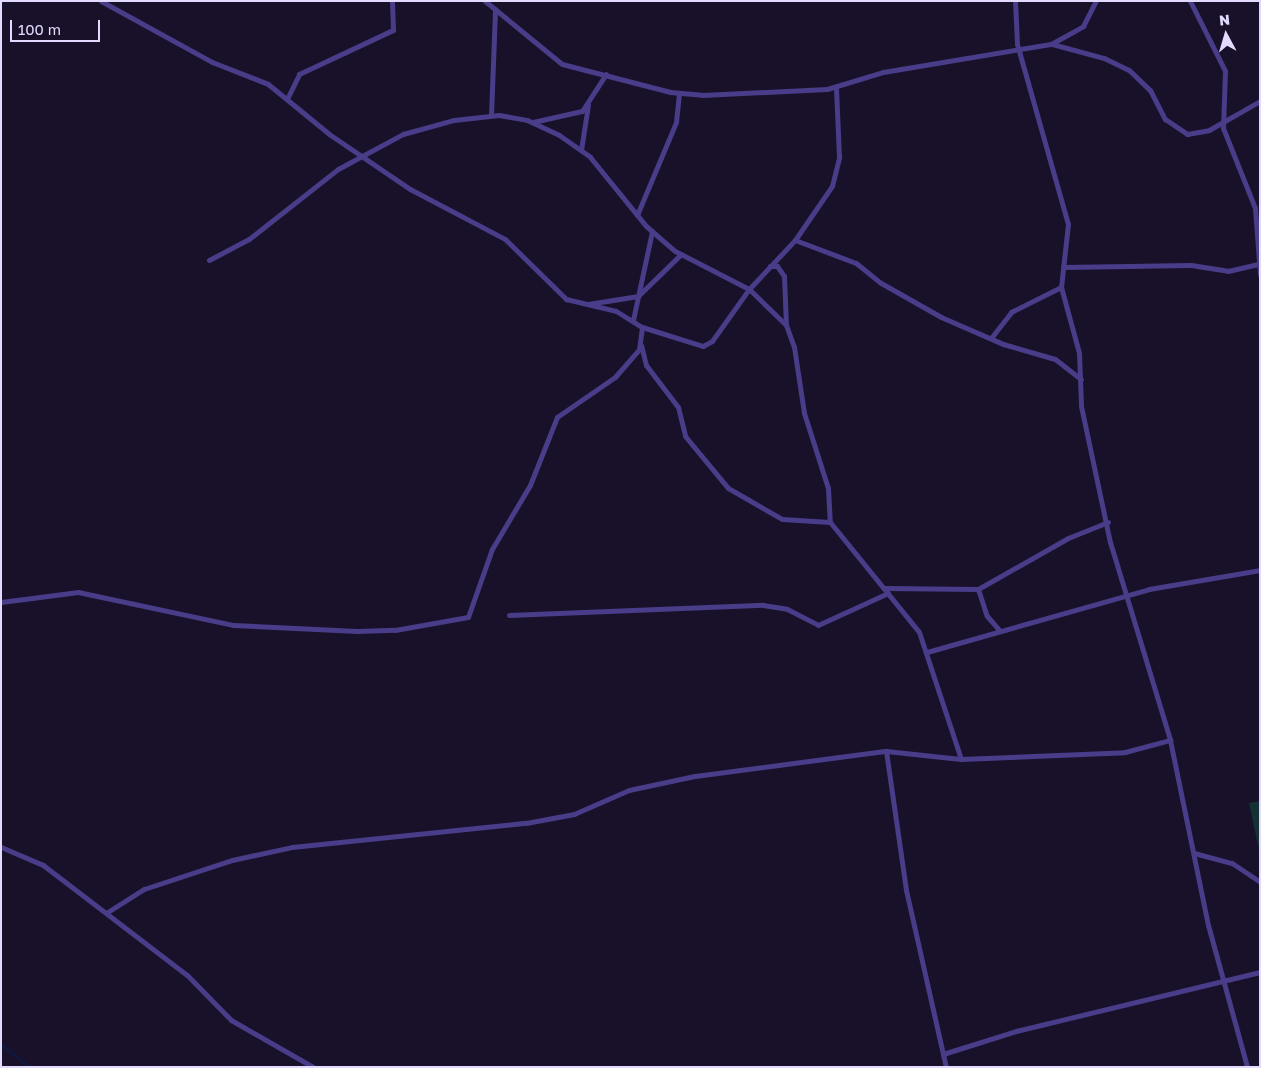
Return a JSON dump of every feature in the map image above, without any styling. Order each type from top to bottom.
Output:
[{"type":"street","points":[[100,1],[212,62],[258,79],[415,192],[505,240],[562,296],[585,305],[616,311],[642,327],[705,346],[749,290],[796,240],[825,199],[838,166],[836,88]]},
{"type":"street","points":[[287,99],[300,74],[393,30],[392,1]]},
{"type":"street","points":[[485,1],[554,60],[589,73],[606,74],[679,94],[836,88],[883,72],[1019,51],[1052,44],[1083,26],[1096,1]]},
{"type":"street","points":[[1015,1],[1019,51],[1067,219],[1060,287],[1079,353],[1082,409],[1124,597],[1170,740],[1224,982],[1247,1067]]},
{"type":"street","points":[[1190,1],[1225,71],[1224,122],[1257,207],[1260,275]]},
{"type":"street","points":[[491,115],[494,9]]},
{"type":"street","points":[[1052,44],[1104,58],[1129,70],[1150,90],[1165,118],[1183,133],[1203,132],[1260,101]]},
{"type":"street","points":[[581,150],[588,104],[606,74]]},
{"type":"street","points":[[638,215],[676,122],[679,94]]},
{"type":"street","points":[[209,260],[249,239],[282,209],[362,154],[438,123],[491,115],[532,122],[565,116],[588,104]]},
{"type":"street","points":[[532,122],[581,150],[652,231],[681,254],[749,290],[786,325]]},
{"type":"street","points":[[633,320],[652,231]]},
{"type":"street","points":[[796,240],[856,263],[918,305],[991,338],[1048,356],[1081,379]]},
{"type":"street","points":[[585,305],[638,296],[681,254]]},
{"type":"street","points":[[1063,267],[1191,265],[1228,271],[1259,264]]},
{"type":"street","points":[[770,266],[777,266],[784,276],[786,325],[794,347],[804,413],[828,488],[830,522],[917,628],[927,652],[961,759]]},
{"type":"street","points":[[991,338],[1011,312],[1060,287]]},
{"type":"street","points":[[642,327],[641,342],[646,365],[678,406],[685,436],[728,488],[782,519],[830,522]]},
{"type":"street","points":[[1,602],[78,592],[233,625],[357,631],[395,630],[468,617],[492,549],[530,485],[557,417],[615,377],[641,342]]},
{"type":"street","points":[[509,615],[763,605],[787,609],[818,625],[886,591],[978,589],[1068,538],[1108,522]]},
{"type":"street","points":[[927,652],[1000,630],[1124,597],[1260,570]]},
{"type":"street","points":[[978,589],[987,616],[1000,630]]},
{"type":"street","points":[[106,913],[144,889],[292,847],[526,824],[574,814],[629,790],[695,776],[886,751],[961,759],[1124,752],[1170,740]]},
{"type":"street","points":[[886,751],[904,882],[946,1067]]},
{"type":"street","points":[[1,847],[43,865],[187,975],[231,1020],[313,1067]]},
{"type":"street","points":[[1194,853],[1232,863],[1260,882]]},
{"type":"street","points":[[943,1054],[1016,1031],[1260,972]]},
{"type":"green space","points":[[1260,801],[1260,855],[1249,803]]},
{"type":"waterway","points":[[1,1044],[29,1067]]}]
